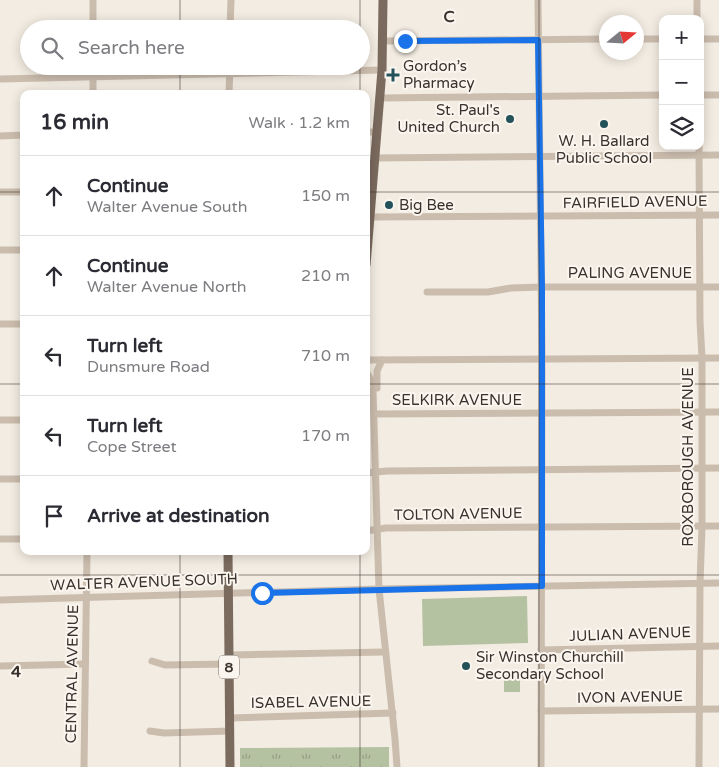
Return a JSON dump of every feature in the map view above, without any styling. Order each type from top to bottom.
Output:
[{"type":"main road","points":[[370,217],[382,70],[383,0]]},
{"type":"main road","name":"8","points":[[228,555],[230,767]]},
{"type":"street","points":[[93,0],[93,20]]},
{"type":"street","points":[[230,20],[231,0]]},
{"type":"street","points":[[538,0],[542,287],[541,767]]},
{"type":"street","points":[[697,0],[697,15]]},
{"type":"street","points":[[644,39],[659,39]]},
{"type":"street","points":[[704,39],[719,39]]},
{"type":"street","points":[[383,41],[599,40]]},
{"type":"street","points":[[370,70],[382,70]]},
{"type":"street","points":[[0,79],[132,75]]},
{"type":"street","points":[[229,90],[230,75]]},
{"type":"street","points":[[93,77],[93,90]]},
{"type":"street","points":[[704,95],[719,94]]},
{"type":"street","points":[[380,98],[659,95]]},
{"type":"street","points":[[370,132],[376,132]]},
{"type":"street","points":[[0,136],[20,136]]},
{"type":"street","name":"ROXBOROUGH AVENUE","points":[[699,150],[702,358],[699,767]]},
{"type":"street","points":[[374,158],[719,155]]},
{"type":"street","points":[[0,192],[20,192]]},
{"type":"street","name":"FAIRFIELD AVENUE","points":[[370,217],[719,215]]},
{"type":"street","points":[[0,250],[20,250]]},
{"type":"street","name":"PALING AVENUE","points":[[426,292],[488,292],[511,288],[542,287],[719,287]]},
{"type":"street","points":[[0,324],[20,324]]},
{"type":"street","points":[[370,360],[719,358]]},
{"type":"street","points":[[373,394],[378,386],[378,368],[382,360]]},
{"type":"street","points":[[370,377],[374,383],[379,589],[397,767]]},
{"type":"street","points":[[370,386],[373,394]]},
{"type":"street","name":"SELKIRK AVENUE","points":[[374,414],[719,412]]},
{"type":"street","points":[[0,420],[20,420]]},
{"type":"street","points":[[370,473],[387,471],[719,468]]},
{"type":"street","points":[[0,479],[20,479]]},
{"type":"street","name":"TOLTON AVENUE","points":[[370,530],[719,526]]},
{"type":"street","points":[[0,539],[20,539]]},
{"type":"street","name":"CENTRAL AVENUE","points":[[84,767],[88,555]]},
{"type":"street","name":"WALTER AVENUE SOUTH","points":[[0,600],[379,589],[719,583]]},
{"type":"street","name":"JULIAN AVENUE","points":[[541,650],[719,646]]},
{"type":"street","points":[[152,661],[165,665],[385,652]]},
{"type":"street","points":[[0,666],[85,664]]},
{"type":"street","name":"IVON AVENUE","points":[[541,711],[719,709]]},
{"type":"street","name":"ISABEL AVENUE","points":[[230,718],[393,713]]},
{"type":"street","points":[[150,731],[164,734],[230,731]]},
{"type":"green space","points":[[527,596],[528,643],[423,646],[422,599]]},
{"type":"green space","points":[[504,675],[520,675],[520,692],[504,692]]},
{"type":"green space","points":[[389,747],[389,767],[240,767],[240,748]]},
{"type":"place","name":"Gordon’s Pharmacy","points":[[393,75]]},
{"type":"place","name":"St. Paul's United Church","points":[[510,119]]},
{"type":"place","name":"W. H. Ballard Public School","points":[[604,124]]},
{"type":"place","name":"Big Bee","points":[[389,205]]},
{"type":"place","name":"Sir Winston Churchill Secondary School","points":[[466,666]]},
{"type":"route","points":[[262,593],[542,586],[542,287],[538,40],[405,41]]}]
